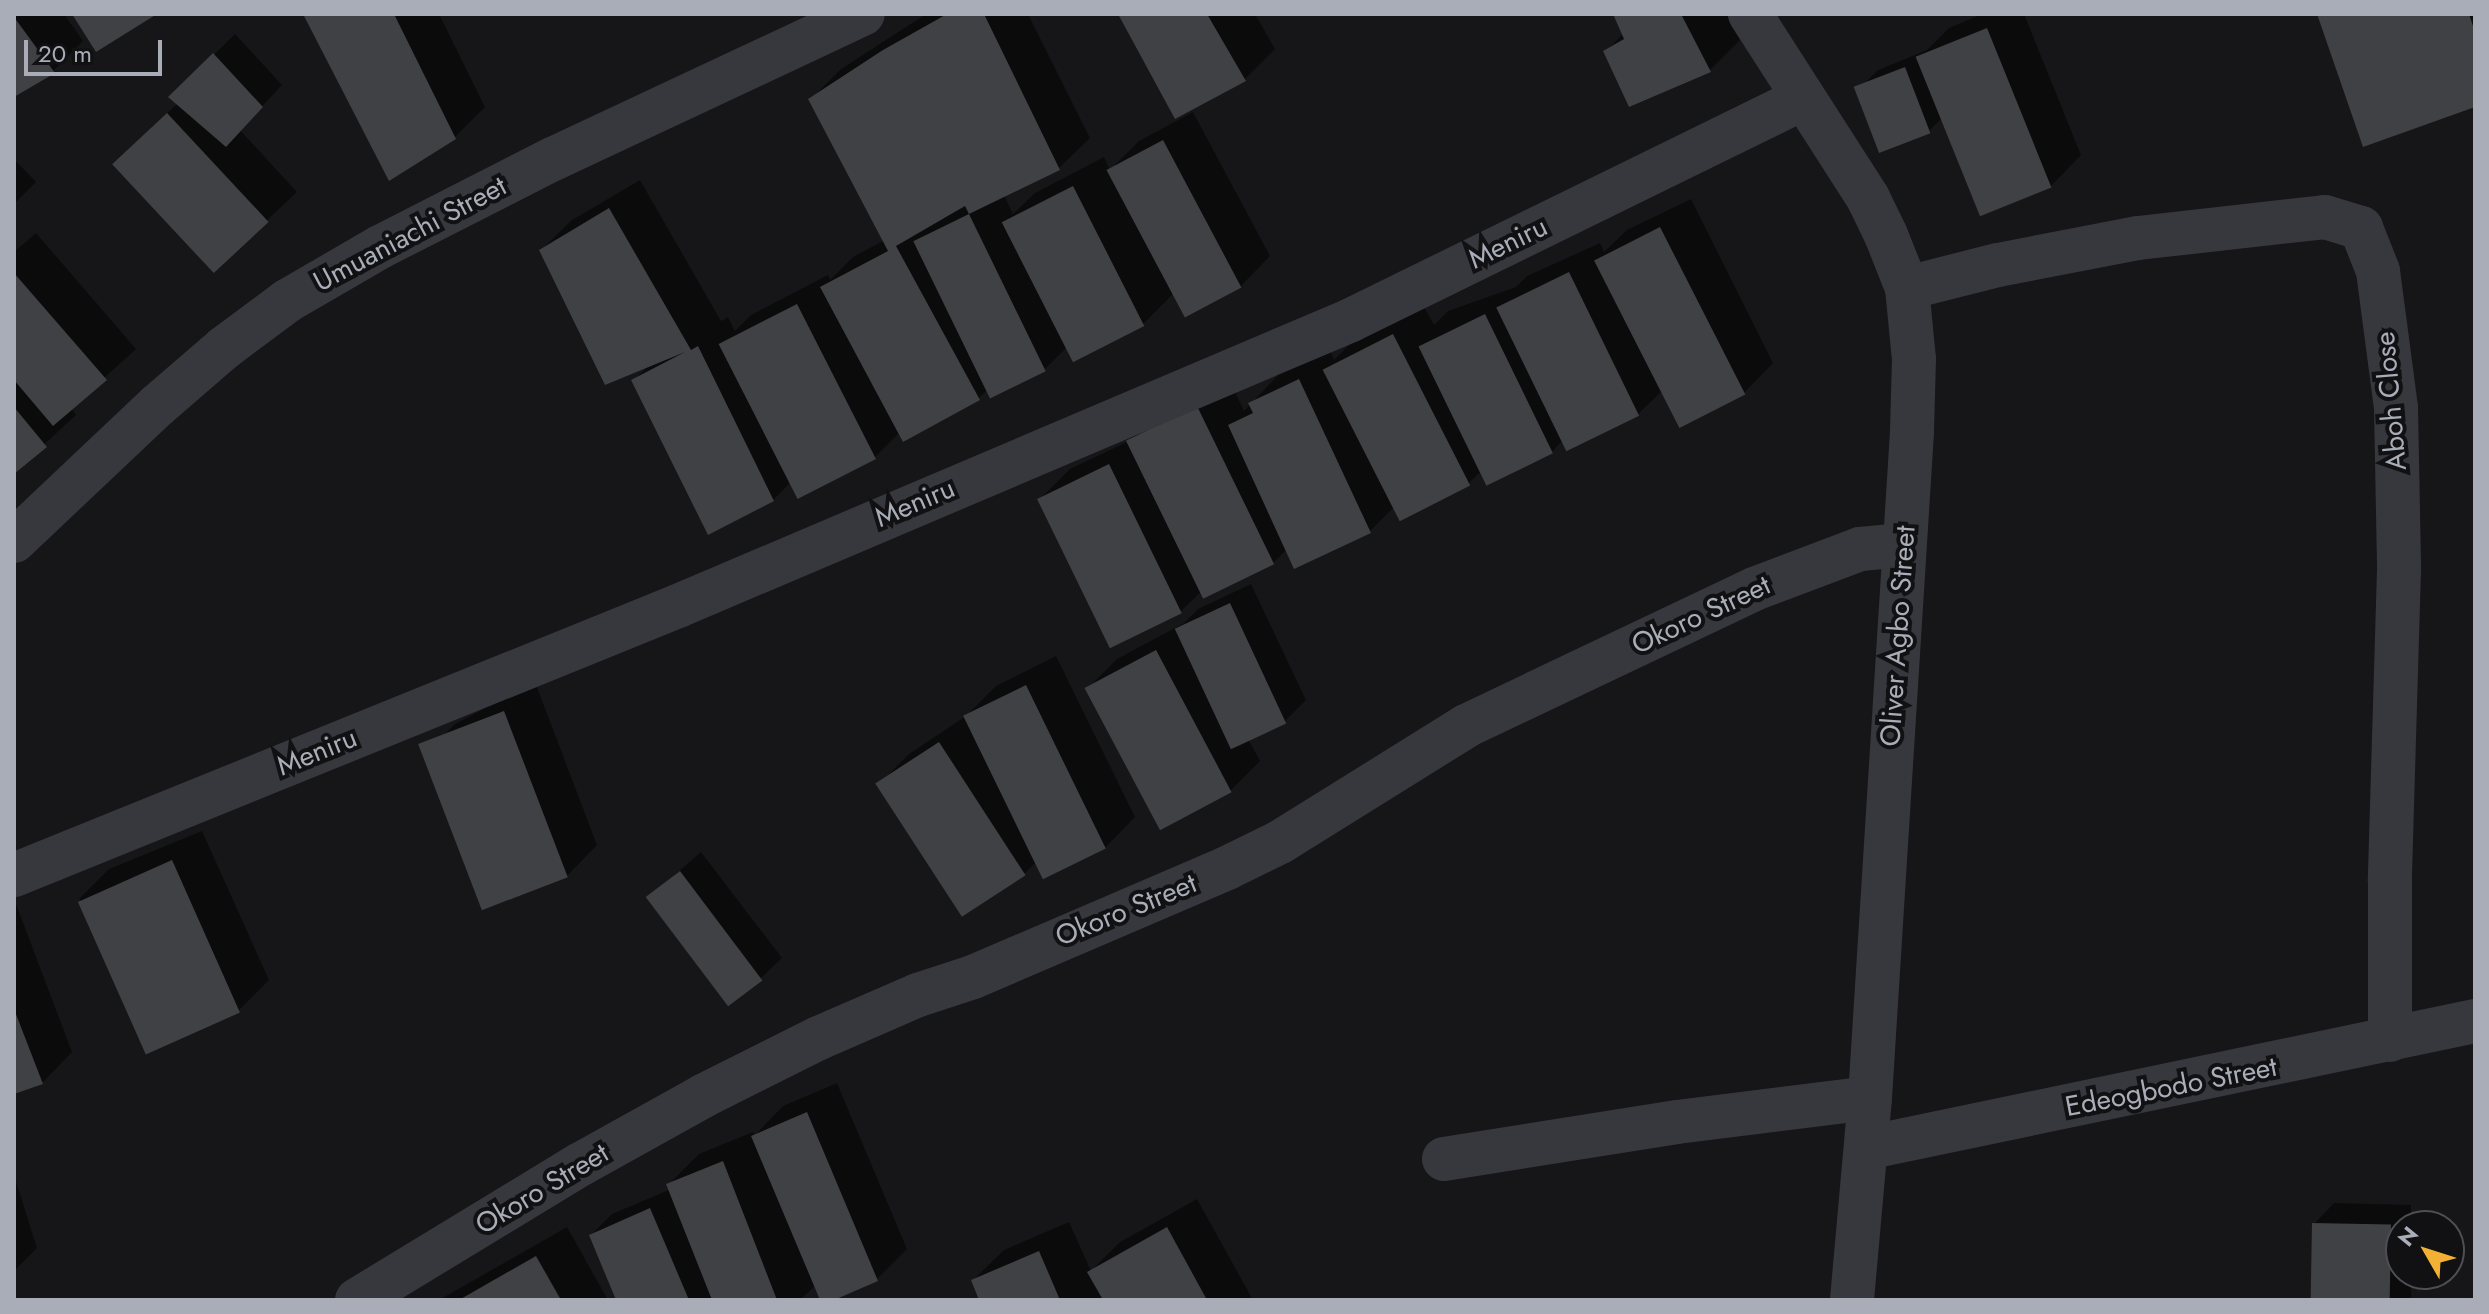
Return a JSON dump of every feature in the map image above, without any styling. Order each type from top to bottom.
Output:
[{"type":"street","name":"Umuaniachi Street","points":[[14,541],[158,405],[224,348],[287,301],[380,247],[553,159],[863,14]]},
{"type":"street","name":"Oliver Agbo Street","points":[[1750,14],[1868,198],[1907,288],[1914,359],[1870,1098],[1852,1300]]},
{"type":"street","name":"Meniru","points":[[14,875],[678,606],[1351,320],[1802,99]]},
{"type":"street","name":"Aboh Close","points":[[1907,288],[1998,265],[2138,238],[2325,217],[2355,224],[2365,234],[2378,271],[2396,408],[2398,482],[2390,1040]]},
{"type":"street","name":"Okoro Street","points":[[357,1300],[581,1164],[703,1096],[819,1038],[918,995],[973,977],[1240,862],[1280,842],[1466,726],[1754,589],[1860,549],[1904,545]]},
{"type":"street","name":"Edeogbodo Street","points":[[1866,1148],[2475,1021]]},
{"type":"street","points":[[1444,1159],[1677,1122],[1870,1098]]},
{"type":"building","points":[[72,14],[157,14],[96,52]]},
{"type":"building","points":[[303,14],[394,14],[456,139],[389,181]]},
{"type":"building","points":[[947,14],[984,14],[1060,170],[969,214],[965,206],[896,246],[980,400],[903,442],[820,287],[888,251],[808,99],[883,50]]},
{"type":"building","points":[[1118,14],[1207,14],[1246,81],[1175,119]]},
{"type":"building","points":[[1613,14],[1681,14],[1711,72],[1629,107],[1603,51],[1624,39]]},
{"type":"building","points":[[2317,14],[2469,14],[2475,32],[2475,107],[2363,147]]},
{"type":"building","points":[[14,17],[55,73],[14,97]]},
{"type":"building","points":[[1987,28],[2051,187],[1980,216],[1916,57]]},
{"type":"building","points":[[213,53],[263,107],[226,147],[168,97]]},
{"type":"building","points":[[1905,67],[1930,133],[1879,153],[1854,87]]},
{"type":"building","points":[[167,113],[269,222],[214,273],[112,164]]},
{"type":"building","points":[[1163,140],[1241,287],[1185,317],[1106,170]]},
{"type":"building","points":[[1073,186],[1144,326],[1073,362],[1002,222]]},
{"type":"building","points":[[609,208],[691,350],[698,346],[774,501],[708,535],[631,380],[685,352],[605,385],[539,250]]},
{"type":"building","points":[[969,214],[1046,371],[990,398],[913,241]]},
{"type":"building","points":[[1660,227],[1745,395],[1679,428],[1594,261]]},
{"type":"building","points":[[1569,272],[1639,416],[1566,451],[1496,308]]},
{"type":"building","points":[[14,273],[107,380],[53,426],[14,380]]},
{"type":"building","points":[[797,304],[876,459],[798,499],[719,344]]},
{"type":"building","points":[[1485,314],[1553,453],[1486,486],[1418,346]]},
{"type":"building","points":[[1393,334],[1470,485],[1400,521],[1323,370]]},
{"type":"building","points":[[1299,379],[1371,533],[1294,569],[1228,425],[1253,413],[1248,403]]},
{"type":"building","points":[[1197,406],[1274,564],[1203,599],[1126,441]]},
{"type":"building","points":[[14,407],[47,447],[14,474]]},
{"type":"building","points":[[1109,464],[1182,613],[1110,648],[1037,499]]},
{"type":"building","points":[[1230,603],[1286,724],[1231,749],[1175,629]]},
{"type":"building","points":[[1156,650],[1232,792],[1160,830],[1084,688]]},
{"type":"building","points":[[1026,685],[1106,849],[1043,879],[963,716]]},
{"type":"building","points":[[504,711],[568,877],[482,910],[418,744]]},
{"type":"building","points":[[939,742],[1026,875],[962,917],[875,783]]},
{"type":"building","points":[[172,860],[240,1013],[146,1054],[78,902]]},
{"type":"building","points":[[680,871],[762,980],[728,1006],[646,897]]},
{"type":"building","points":[[14,1009],[43,1084],[14,1094]]},
{"type":"building","points":[[807,1112],[878,1281],[834,1300],[820,1300],[751,1136]]},
{"type":"building","points":[[723,1161],[777,1300],[712,1300],[666,1184]]},
{"type":"building","points":[[650,1208],[689,1300],[616,1300],[589,1235]]},
{"type":"building","points":[[2312,1223],[2385,1224],[2385,1290],[2390,1290],[2390,1300],[2311,1300]]},
{"type":"building","points":[[1167,1227],[1207,1300],[1103,1300],[1087,1272]]},
{"type":"building","points":[[1039,1251],[1060,1300],[979,1300],[971,1280]]},
{"type":"building","points":[[536,1256],[561,1300],[459,1300]]}]
